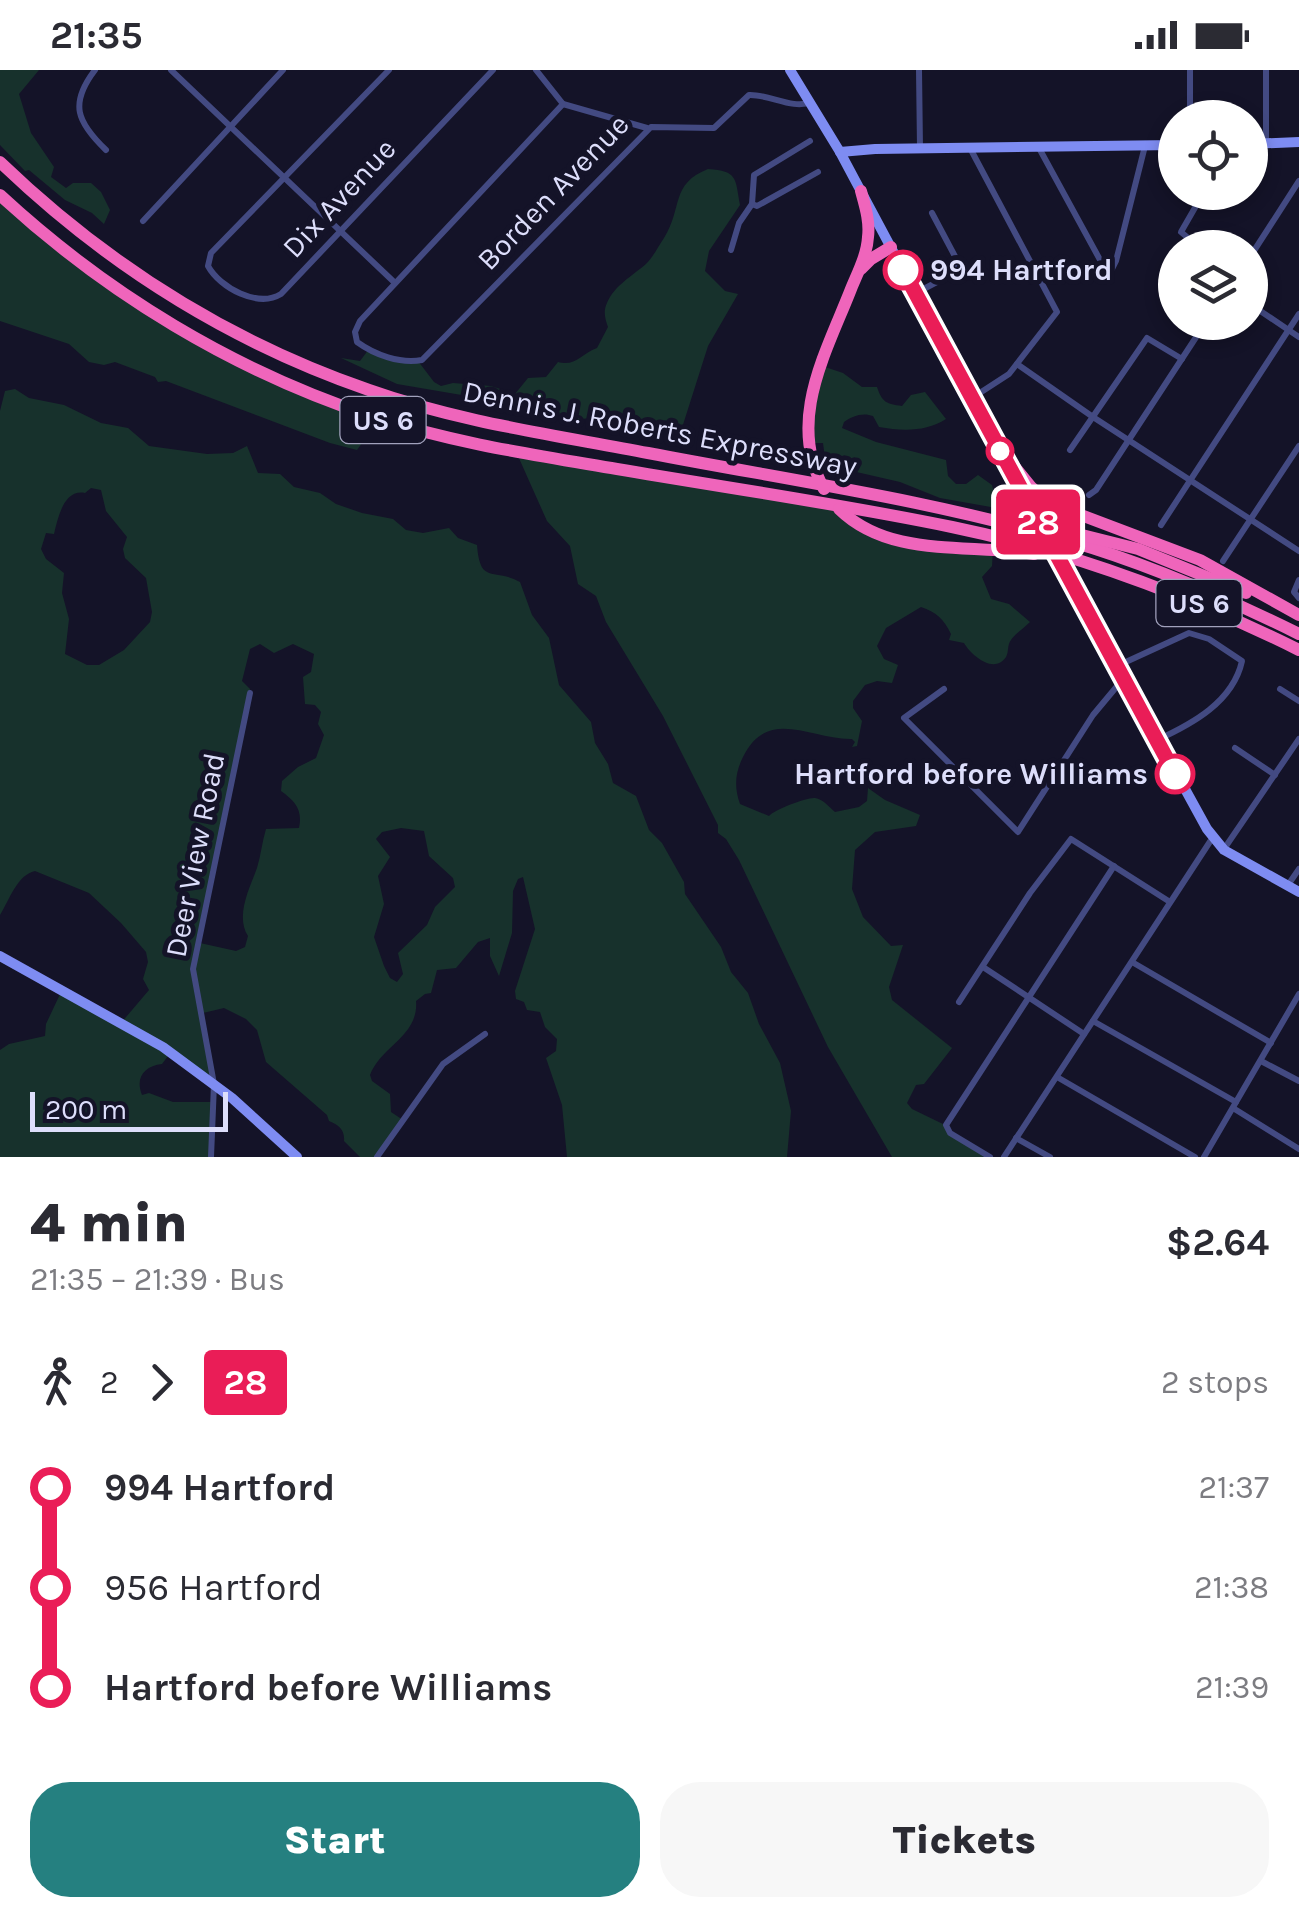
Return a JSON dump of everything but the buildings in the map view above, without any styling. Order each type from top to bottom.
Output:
[{"type":"highway","name":"Dennis J. Roberts Expressway","points":[[0,162],[76,230],[156,287],[240,335],[328,375],[386,396],[468,418],[977,517],[1071,541],[1152,568],[1299,634]]},
{"type":"highway","points":[[856,190],[869,234],[818,375],[807,418],[813,466],[834,503],[858,525],[900,542],[1005,550],[1095,564]]},
{"type":"highway","name":"Dennis J. Roberts Expressway","points":[[0,195],[78,260],[158,316],[243,363],[332,402],[472,444],[978,532],[1095,564],[1198,602],[1299,650]]},
{"type":"highway","points":[[855,280],[866,262],[891,246]]},
{"type":"highway","points":[[997,445],[1025,481],[1049,503],[1200,560],[1299,616]]},
{"type":"highway","points":[[977,517],[1053,527],[1125,544],[1299,616]]},
{"type":"main road","points":[[790,70],[840,152],[856,190],[891,246],[1123,679],[1213,837],[1224,850],[1299,892]]},
{"type":"main road","points":[[1268,144],[1299,142]]},
{"type":"main road","points":[[840,152],[1158,145]]},
{"type":"main road","points":[[0,956],[163,1047],[214,1084],[297,1157]]},
{"type":"street","points":[[95,70],[82,90],[78,107],[85,126],[106,150]]},
{"type":"street","points":[[143,221],[283,70]]},
{"type":"street","points":[[286,178],[389,70]]},
{"type":"street","name":"Dix Avenue","points":[[286,178],[218,245],[208,264],[214,276],[228,286],[260,300],[281,294],[493,70]]},
{"type":"street","points":[[536,70],[563,104],[648,128]]},
{"type":"street","points":[[1190,70],[1190,100]]},
{"type":"street","points":[[1266,70],[1266,100]]},
{"type":"street","points":[[175,71],[394,282],[563,104]]},
{"type":"street","points":[[918,71],[920,150]]},
{"type":"street","name":"Borden Avenue","points":[[394,282],[354,332],[365,348],[407,362],[422,360],[648,128],[714,128],[748,95],[770,96],[800,106],[811,102]]},
{"type":"street","points":[[732,250],[739,223],[752,204],[754,175],[810,141]]},
{"type":"street","points":[[1038,147],[1105,269],[1112,269],[1145,145]]},
{"type":"street","points":[[970,148],[1057,312],[1018,364],[1002,380],[972,398]]},
{"type":"street","points":[[752,204],[757,206],[818,172]]},
{"type":"street","points":[[1267,230],[1299,181]]},
{"type":"street","points":[[916,292],[952,274],[958,262],[932,212]]},
{"type":"street","points":[[1161,525],[1299,314]]},
{"type":"street","points":[[1268,316],[1299,337]]},
{"type":"street","points":[[1070,450],[1147,338],[1182,359]]},
{"type":"street","points":[[1089,496],[1194,340]]},
{"type":"street","points":[[1018,364],[1092,418],[1299,551]]},
{"type":"street","points":[[1223,561],[1299,446]]},
{"type":"street","points":[[1299,580],[1294,589],[1299,598]]},
{"type":"street","points":[[1116,666],[1189,633],[1209,639],[1240,659],[1242,666],[1214,708],[1157,740]]},
{"type":"street","points":[[944,689],[904,718],[1018,832],[1093,715],[1123,679]]},
{"type":"street","points":[[1280,689],[1299,701]]},
{"type":"street","name":"Deer View Road","points":[[212,1157],[214,1084],[193,969],[250,693]]},
{"type":"street","points":[[1224,850],[1299,739]]},
{"type":"street","points":[[1235,748],[1275,775]]},
{"type":"street","points":[[1004,1157],[1213,837]]},
{"type":"street","points":[[959,1002],[1070,839],[1170,902]]},
{"type":"street","points":[[990,1157],[950,1132],[946,1125],[1114,866]]},
{"type":"street","points":[[1287,886],[1299,868]]},
{"type":"street","points":[[1132,962],[1271,1042]]},
{"type":"street","points":[[983,967],[1084,1034]]},
{"type":"street","points":[[1204,1157],[1298,1000]]},
{"type":"street","points":[[1093,1021],[1234,1105],[1299,1150]]},
{"type":"street","points":[[376,1157],[443,1064],[486,1034]]},
{"type":"street","points":[[1261,1060],[1299,1082]]},
{"type":"street","points":[[1057,1078],[1195,1157]]},
{"type":"street","points":[[1016,1137],[1050,1157]]},
{"type":"green space","points":[[0,70],[39,70],[19,94],[31,133],[54,167],[51,177],[66,188],[73,183],[91,183],[101,192],[110,210],[104,224],[92,213],[65,200],[29,170],[25,171],[0,145]]},
{"type":"green space","points":[[708,169],[730,174],[740,205],[709,251],[705,271],[725,291],[738,294],[708,346],[681,431],[660,435],[624,432],[597,417],[567,421],[514,404],[397,384],[341,358],[360,361],[369,349],[418,361],[441,386],[491,386],[515,394],[528,378],[546,377],[558,362],[574,361],[597,348],[608,327],[605,312],[610,297],[651,258],[670,227],[682,190]]},
{"type":"green space","points":[[0,200],[165,322],[378,421],[357,450],[330,443],[166,381],[158,382],[155,377],[115,362],[89,362],[69,344],[0,321]]},
{"type":"green space","points":[[822,366],[843,373],[862,387],[877,387],[883,399],[892,404],[902,406],[911,395],[925,392],[946,419],[922,428],[896,429],[879,427],[873,416],[862,415],[844,422],[842,428],[876,442],[946,460],[948,476],[956,484],[966,484],[978,475],[992,485],[995,497],[1016,485],[1028,507],[1019,512],[940,498],[900,482],[826,465],[823,443],[808,443]]},
{"type":"green space","points":[[15,389],[29,398],[64,405],[101,423],[128,428],[149,446],[207,454],[233,453],[247,446],[258,473],[280,474],[294,487],[320,493],[336,504],[362,513],[393,519],[406,530],[423,533],[449,528],[458,538],[477,545],[485,571],[520,582],[532,615],[549,638],[559,685],[591,722],[595,743],[608,764],[613,783],[636,796],[649,830],[662,843],[684,882],[685,894],[721,947],[731,972],[748,993],[780,1063],[791,1111],[787,1157],[567,1157],[562,1105],[546,1058],[556,1051],[557,1039],[545,1027],[540,1012],[527,1010],[524,1002],[516,999],[515,991],[535,929],[523,877],[513,891],[512,933],[499,976],[490,956],[490,938],[478,942],[456,968],[437,970],[431,993],[416,1001],[412,1023],[375,1065],[370,1075],[372,1081],[390,1094],[391,1112],[403,1120],[377,1157],[360,1157],[344,1141],[341,1128],[266,1062],[257,1030],[246,1019],[224,1008],[203,1013],[214,1082],[171,1052],[162,1064],[146,1070],[140,1083],[142,1095],[149,1093],[173,1102],[215,1102],[212,1157],[0,1157],[0,1050],[9,1044],[45,1036],[46,1024],[62,990],[121,1023],[149,990],[143,979],[148,962],[146,952],[89,893],[35,871],[19,882],[0,915],[0,411],[5,391]],"holes":[[[91,488],[101,490],[106,511],[127,537],[125,558],[146,578],[152,612],[150,622],[124,650],[99,665],[87,665],[65,654],[69,619],[62,593],[64,573],[46,559],[41,549],[46,533],[54,534],[67,500]],[[260,644],[274,653],[293,644],[314,654],[311,672],[303,677],[305,704],[315,705],[321,712],[318,724],[324,735],[316,758],[282,781],[281,791],[299,811],[299,828],[266,829],[243,911],[248,936],[245,947],[236,951],[200,943],[250,698],[250,689],[242,681],[250,649]],[[401,828],[424,831],[429,856],[453,878],[455,887],[435,907],[427,925],[398,953],[403,974],[397,982],[390,978],[374,937],[384,904],[378,876],[390,857],[376,839],[382,832]]]},
{"type":"green space","points":[[518,456],[835,509],[863,531],[993,549],[992,566],[982,577],[991,599],[1009,604],[1030,622],[1011,640],[1001,662],[989,664],[964,643],[949,640],[951,634],[942,620],[921,607],[886,628],[877,646],[884,659],[898,665],[892,683],[877,681],[865,685],[853,701],[862,721],[857,746],[852,747],[852,739],[791,729],[765,733],[743,757],[736,786],[740,804],[769,816],[811,798],[821,800],[835,812],[859,807],[867,801],[868,788],[920,815],[916,826],[875,832],[855,850],[852,889],[863,917],[891,946],[903,945],[889,987],[892,1000],[952,1048],[924,1084],[916,1085],[907,1103],[991,1157],[892,1157],[828,1047],[739,860],[718,833],[718,825],[663,716],[606,622],[596,596],[578,584],[570,546],[547,521]]},
{"type":"bus line","name":"28","points":[[903,270],[1175,774]]},
{"type":"place","name":"994 Hartford","points":[[903,270]]},
{"type":"place","name":"Hartford before Williams","points":[[1175,774]]}]
